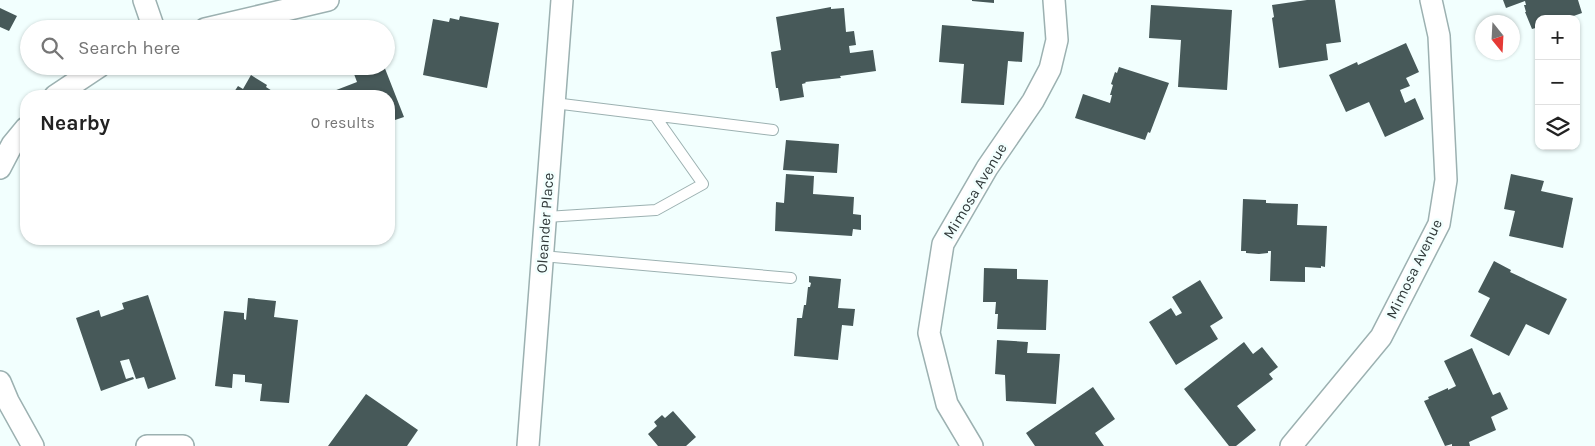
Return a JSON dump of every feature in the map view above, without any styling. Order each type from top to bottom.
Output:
[{"type":"street","points":[[144,0],[151,20]]},
{"type":"street","points":[[243,20],[328,0]]},
{"type":"street","name":"Oleander Place","points":[[528,446],[562,0]]},
{"type":"street","name":"Mimosa Avenue","points":[[972,446],[947,404],[929,333],[943,244],[987,168],[1033,100],[1050,69],[1057,40],[1054,0]]},
{"type":"street","name":"Mimosa Avenue","points":[[1290,446],[1381,338],[1439,224],[1446,180],[1439,36],[1431,0]]},
{"type":"street","points":[[64,90],[86,75]]},
{"type":"street","points":[[0,168],[12,144],[20,135]]},
{"type":"street","points":[[0,382],[8,401],[33,446]]},
{"type":"street","points":[[147,446],[183,446]]},
{"type":"lane","points":[[554,103],[772,130]]},
{"type":"lane","points":[[546,217],[656,210],[703,184],[655,116]]},
{"type":"lane","points":[[542,256],[791,278]]},
{"type":"building","points":[[994,0],[994,3],[972,1]]},
{"type":"building","points":[[1307,0],[1335,0],[1341,42],[1326,44],[1328,60],[1279,68],[1272,5]]},
{"type":"building","points":[[1503,0],[1578,0],[1582,13],[1576,15],[1535,15],[1535,28],[1532,29],[1525,12],[1525,1],[1506,8]]},
{"type":"building","points":[[1151,5],[1232,10],[1227,90],[1178,87],[1181,40],[1149,38]]},
{"type":"building","points":[[831,7],[831,9],[844,8],[846,32],[854,31],[856,45],[849,46],[850,53],[873,50],[876,71],[840,76],[841,78],[805,82],[802,84],[804,97],[780,101],[778,88],[776,88],[771,52],[781,50],[776,17]]},
{"type":"building","points":[[0,8],[17,16],[9,31],[0,27]]},
{"type":"building","points":[[460,16],[499,23],[487,88],[423,75],[433,19],[449,22],[450,18],[459,20]]},
{"type":"building","points":[[942,25],[1024,32],[1022,62],[1008,61],[1004,105],[961,103],[964,64],[939,62]]},
{"type":"building","points":[[1406,43],[1419,72],[1406,78],[1410,86],[1400,90],[1405,103],[1415,98],[1424,119],[1385,137],[1369,102],[1346,112],[1329,75],[1357,62],[1358,65]]},
{"type":"building","points":[[1119,67],[1169,83],[1150,133],[1148,132],[1145,140],[1075,118],[1083,94],[1110,103],[1113,85],[1111,84]]},
{"type":"building","points":[[251,75],[267,85],[266,87],[271,90],[235,90],[238,86],[243,89]]},
{"type":"building","points":[[354,75],[388,75],[393,90],[336,90],[357,82]]},
{"type":"building","points":[[395,94],[404,117],[395,120]]},
{"type":"building","points":[[786,140],[839,144],[837,173],[783,170]]},
{"type":"building","points":[[786,174],[814,176],[813,194],[854,197],[853,214],[861,215],[861,230],[853,229],[852,236],[775,231],[776,202],[784,203]]},
{"type":"building","points":[[1511,174],[1544,181],[1541,191],[1573,198],[1563,248],[1509,236],[1515,211],[1504,209]]},
{"type":"building","points":[[1243,199],[1266,200],[1266,203],[1298,204],[1297,225],[1327,226],[1325,267],[1305,267],[1305,282],[1270,281],[1271,251],[1259,254],[1241,251]]},
{"type":"building","points":[[1494,261],[1511,270],[1510,272],[1567,299],[1549,335],[1526,324],[1509,356],[1470,336],[1490,298],[1478,292]]},
{"type":"building","points":[[984,268],[1017,269],[1017,279],[1048,280],[1046,330],[997,329],[998,314],[995,314],[996,302],[983,302]]},
{"type":"building","points":[[809,276],[841,279],[838,308],[855,309],[853,326],[842,325],[838,360],[794,356],[797,318],[802,318],[804,305],[806,305],[808,287],[810,287],[811,283],[809,282]]},
{"type":"building","points":[[1200,280],[1223,318],[1210,326],[1218,339],[1176,365],[1149,322],[1171,308],[1176,316],[1182,313],[1172,297]]},
{"type":"building","points":[[148,295],[176,379],[148,389],[144,377],[136,379],[129,359],[120,361],[126,379],[133,377],[134,379],[101,391],[76,318],[99,310],[101,317],[124,309],[122,303]]},
{"type":"building","points":[[248,298],[276,301],[274,317],[298,320],[289,403],[260,401],[262,384],[245,382],[245,375],[233,374],[232,388],[215,386],[224,311],[244,313],[244,319],[246,320]]},
{"type":"building","points":[[997,340],[1028,342],[1027,353],[1060,354],[1056,404],[1006,401],[1005,375],[995,374]]},
{"type":"building","points":[[1244,342],[1253,354],[1262,347],[1278,367],[1269,374],[1273,379],[1237,406],[1256,430],[1236,446],[1229,446],[1184,389]]},
{"type":"building","points":[[1472,348],[1493,395],[1500,392],[1508,409],[1491,417],[1496,430],[1469,442],[1470,446],[1452,446],[1452,444],[1445,446],[1424,401],[1429,399],[1428,397],[1456,386],[1444,361]]},
{"type":"building","points":[[1093,387],[1115,419],[1095,433],[1104,446],[1035,446],[1026,433]]},
{"type":"building","points":[[366,394],[418,430],[407,446],[328,446]]},
{"type":"building","points":[[673,411],[696,437],[686,446],[658,446],[648,434],[657,426],[654,422],[662,415],[665,418]]}]
